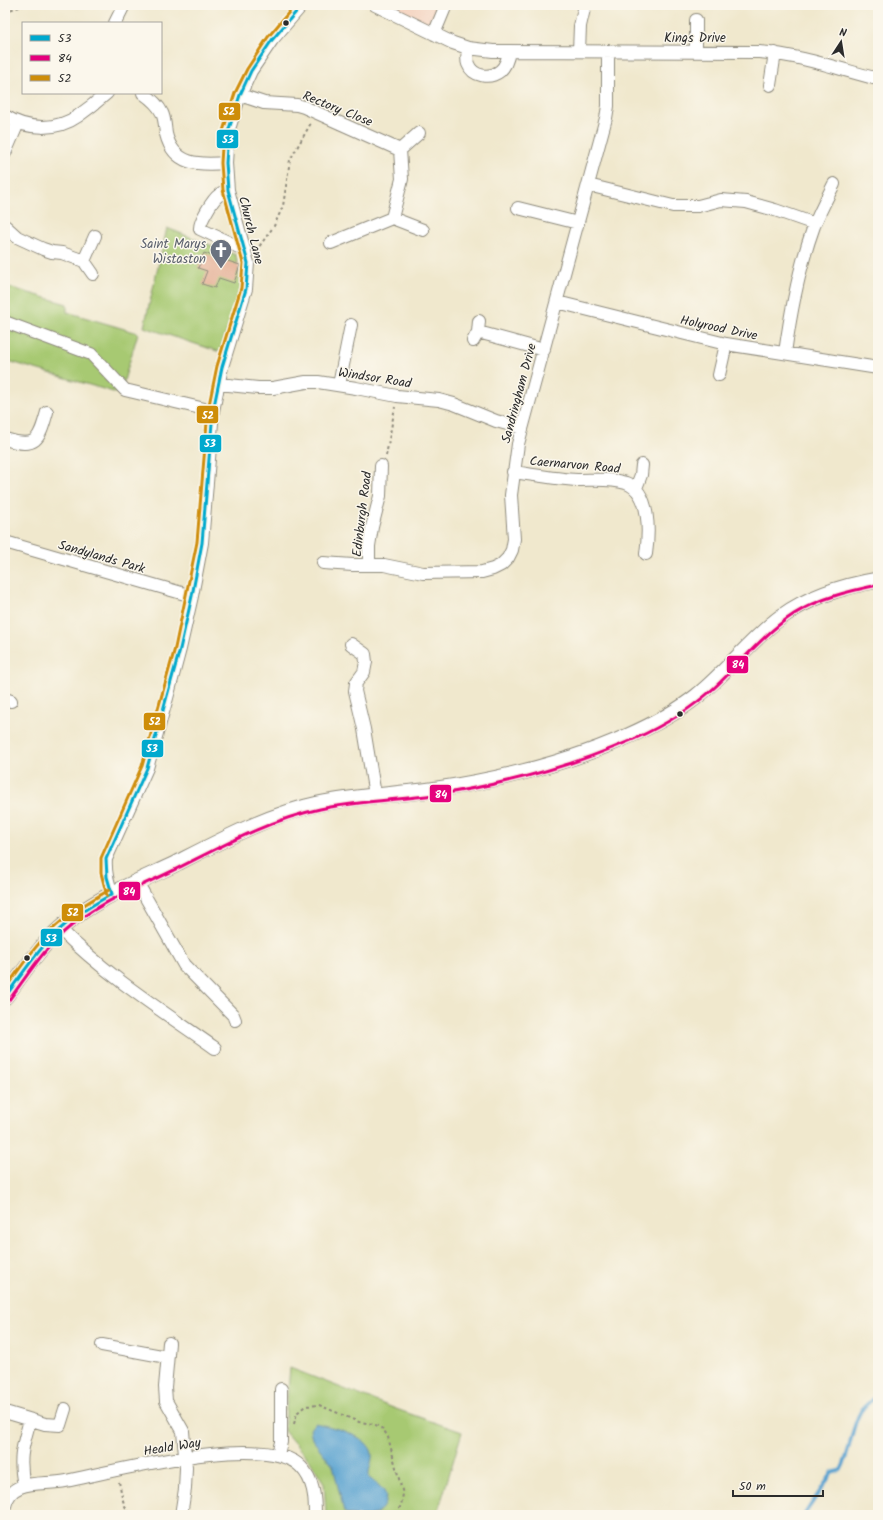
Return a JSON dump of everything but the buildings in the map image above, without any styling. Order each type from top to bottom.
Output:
[{"type":"main road","points":[[5,997],[36,955],[60,929],[89,908],[112,894],[233,836],[288,812],[314,805],[349,798],[429,790],[512,776],[587,753],[629,736],[680,709],[699,695],[765,631],[782,617],[800,606],[817,596],[838,588],[878,580]]},
{"type":"street","points":[[116,22],[124,5]]},
{"type":"street","name":"Church Lane","points":[[112,894],[108,881],[106,859],[149,761],[167,698],[192,596],[204,521],[212,411],[222,367],[246,289],[248,264],[228,190],[226,164],[228,132],[245,82],[259,58],[302,5]]},
{"type":"street","name":"Kings Drive","points":[[376,5],[434,34],[468,48],[493,51],[696,51],[775,53],[878,79]]},
{"type":"street","points":[[434,34],[446,5]]},
{"type":"street","points":[[579,51],[580,26],[585,5]]},
{"type":"street","points":[[696,20],[696,51]]},
{"type":"street","points":[[468,48],[467,58],[470,68],[481,75],[488,76],[501,70],[507,59],[509,51]]},
{"type":"street","name":"Sandringham Drive","points":[[323,563],[398,567],[423,573],[471,573],[493,569],[501,565],[508,558],[512,550],[514,539],[510,495],[513,472],[522,428],[606,118],[608,106],[608,51]]},
{"type":"street","points":[[770,85],[775,53]]},
{"type":"street","points":[[5,116],[18,123],[31,127],[55,126],[67,123],[78,117],[107,94]]},
{"type":"street","points":[[143,94],[156,104],[163,114],[169,141],[177,154],[184,160],[198,164],[226,164]]},
{"type":"street","name":"Rectory Close","points":[[240,95],[264,103],[297,105],[400,150]]},
{"type":"street","points":[[5,153],[18,123]]},
{"type":"street","points":[[392,218],[402,179],[400,150],[419,132]]},
{"type":"street","points":[[785,353],[797,280],[815,224],[834,184]]},
{"type":"street","points":[[588,185],[673,206],[698,206],[721,200],[746,202],[815,224]]},
{"type":"street","points":[[228,190],[219,194],[214,200],[201,223],[200,229],[245,250]]},
{"type":"street","points":[[516,207],[578,223]]},
{"type":"street","points":[[331,243],[392,218],[423,230]]},
{"type":"street","points":[[5,226],[17,237],[43,249],[62,253],[84,261],[93,274]]},
{"type":"street","points":[[84,261],[95,236]]},
{"type":"street","name":"Holyrood Drive","points":[[557,302],[726,344],[878,368]]},
{"type":"street","points":[[5,322],[91,354],[125,390],[212,411]]},
{"type":"street","points":[[339,385],[351,325]]},
{"type":"street","points":[[477,331],[544,350]]},
{"type":"street","points":[[719,376],[726,344]]},
{"type":"street","name":"Windsor Road","points":[[219,384],[258,388],[273,388],[306,382],[339,385],[397,396],[425,398],[447,402],[496,421],[522,428]]},
{"type":"street","points":[[5,439],[23,444],[34,440],[40,434],[47,412]]},
{"type":"street","points":[[642,465],[641,475],[636,488],[641,494],[645,505],[647,524],[646,554]]},
{"type":"street","name":"Edinburgh Road","points":[[369,565],[369,546],[372,527],[380,496],[381,466]]},
{"type":"street","name":"Caernarvon Road","points":[[513,472],[567,479],[614,481],[626,483],[636,488]]},
{"type":"street","name":"Sandylands Park","points":[[5,542],[192,596]]},
{"type":"street","points":[[351,644],[365,654],[366,662],[364,672],[356,683],[356,691],[375,796]]},
{"type":"street","points":[[138,882],[184,965],[233,1015],[235,1020]]},
{"type":"street","points":[[60,929],[80,949],[116,978],[215,1048]]},
{"type":"street","points":[[169,1343],[167,1357],[166,1401],[182,1431],[186,1457],[186,1489],[181,1515]]},
{"type":"street","points":[[102,1345],[167,1357]]},
{"type":"street","points":[[278,1454],[281,1442],[281,1389]]},
{"type":"street","points":[[9,1414],[44,1424],[60,1425],[65,1409]]},
{"type":"street","points":[[5,1506],[7,1498],[15,1490],[24,1485],[20,1470],[20,1457],[30,1420]]},
{"type":"street","name":"Heald Way","points":[[24,1485],[55,1483],[186,1457],[222,1453],[261,1452],[278,1454],[287,1457],[301,1467],[311,1482],[315,1497],[315,1515]]},
{"type":"path","points":[[5,11],[27,5]]},
{"type":"path","points":[[248,264],[274,226],[283,206],[290,160],[316,113]]},
{"type":"path","points":[[381,466],[386,460],[397,396]]},
{"type":"path","points":[[292,1429],[297,1413],[305,1406],[319,1405],[353,1420],[374,1424],[383,1429],[388,1437],[403,1494],[401,1506],[394,1515]]},
{"type":"path","points":[[117,1470],[123,1501],[127,1511],[132,1515]]},
{"type":"shaded area","points":[[375,5],[446,5],[434,34]]},
{"type":"green space","points":[[167,228],[236,255],[241,289],[220,352],[144,327]]},
{"type":"green space","points":[[5,286],[67,304],[67,312],[138,333],[120,394],[5,360]]},
{"type":"green space","points":[[290,1368],[396,1409],[462,1432],[437,1515],[326,1515],[324,1483],[310,1461],[284,1431]]},
{"type":"water","points":[[315,1423],[348,1432],[369,1446],[372,1456],[369,1478],[382,1489],[386,1496],[384,1505],[378,1513],[364,1516],[344,1512],[333,1466],[312,1439],[310,1429]]},
{"type":"waterway","points":[[804,1515],[832,1473],[841,1470],[847,1456],[857,1418],[867,1404],[878,1394]]},
{"type":"transit line","name":"52","points":[[107,896],[101,873],[101,858],[142,766],[175,648],[197,542],[208,410],[217,366],[241,288],[243,263],[223,190],[221,163],[223,131],[235,93],[247,69],[268,37],[295,5]]},
{"type":"transit line","name":"53","points":[[112,894],[107,877],[106,859],[147,768],[180,649],[192,596],[202,543],[213,411],[222,367],[246,289],[248,263],[228,190],[226,163],[228,132],[240,95],[251,71],[272,40],[302,5]]},
{"type":"transit line","name":"84","points":[[9,1000],[50,946],[57,938],[78,921],[105,903],[230,842],[265,826],[320,809],[362,802],[434,795],[485,786],[536,774],[610,749],[655,729],[676,717],[714,688],[772,631],[794,614],[824,599],[878,585]]},
{"type":"transit line","name":"52","points":[[5,989],[32,952],[54,927],[68,916],[109,890]]},
{"type":"transit line","name":"53","points":[[5,997],[33,959],[57,932],[82,912],[112,894]]},
{"type":"place","name":"Saint Marys Wistaston","points":[[221,270]]}]
